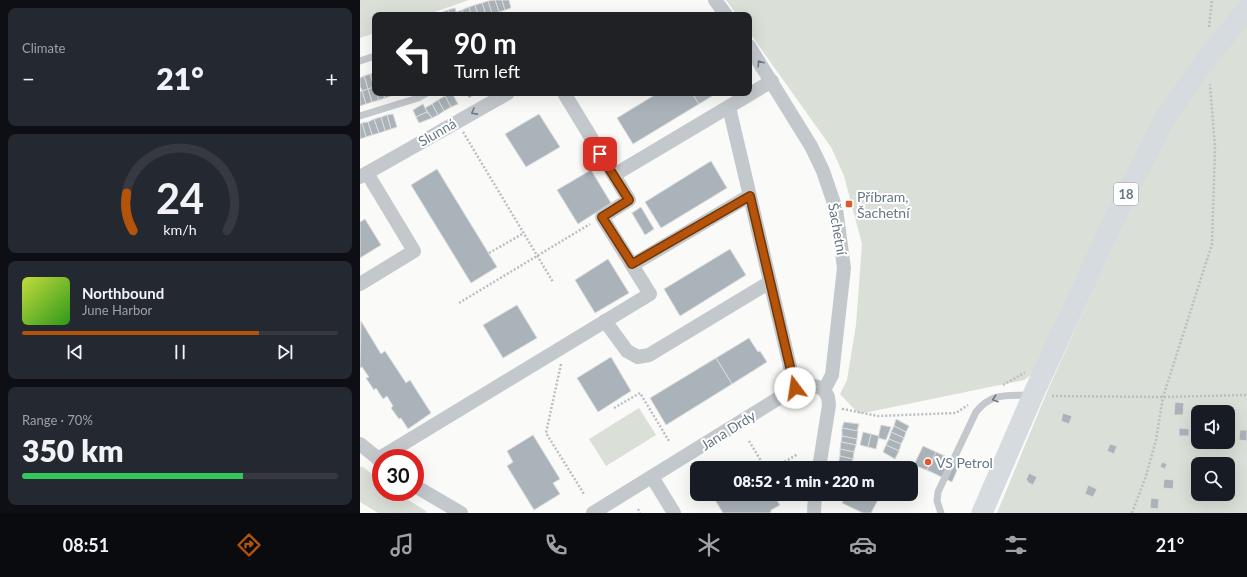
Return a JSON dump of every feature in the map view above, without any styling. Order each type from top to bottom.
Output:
[{"type":"main road","name":"18","points":[[982,513],[1037,388],[1125,196],[1164,120],[1207,58],[1247,8]]},
{"type":"street","points":[[715,0],[724,12]]},
{"type":"street","name":"Šachetní","points":[[752,51],[812,146],[823,171],[836,209],[844,268],[832,375],[824,390]]},
{"type":"street","points":[[752,93],[772,81]]},
{"type":"street","name":"Slunná","points":[[360,284],[414,252],[364,175],[503,96]]},
{"type":"street","points":[[398,449],[650,294],[602,217],[629,200],[566,96]]},
{"type":"street","points":[[614,175],[747,96]]},
{"type":"street","points":[[729,107],[795,388]]},
{"type":"street","points":[[632,264],[750,196]]},
{"type":"street","points":[[605,321],[627,351],[638,357],[649,355],[770,282]]},
{"type":"street","name":"Jana Drdy","points":[[593,513],[795,388],[801,386],[815,386],[824,390]]},
{"type":"street","points":[[820,461],[829,405],[828,397],[824,390]]},
{"type":"street","points":[[360,444],[372,454]]},
{"type":"street","points":[[652,477],[674,513]]},
{"type":"street","points":[[424,491],[461,513]]},
{"type":"street","points":[[814,513],[815,501]]},
{"type":"lane","points":[[360,61],[372,57]]},
{"type":"lane","points":[[360,116],[422,96]]},
{"type":"lane","points":[[941,513],[937,501],[938,492],[976,412],[990,399],[1037,388]]},
{"type":"path","points":[[1132,513],[1146,476],[1156,440],[1163,397],[1212,244],[1215,148],[1207,58]]},
{"type":"path","points":[[463,132],[553,282]]},
{"type":"path","points":[[459,303],[602,217]]},
{"type":"path","points":[[489,253],[524,233]]},
{"type":"path","points":[[565,346],[546,433],[584,494]]},
{"type":"path","points":[[996,389],[1024,373],[1037,388],[1163,397],[1247,395]]},
{"type":"path","points":[[614,408],[640,393],[669,441]]},
{"type":"path","points":[[843,413],[843,409],[878,416],[956,413],[969,405]]},
{"type":"path","points":[[749,441],[761,461]]},
{"type":"path","points":[[786,461],[798,454]]},
{"type":"shaded area","points":[[360,0],[469,0],[435,12],[372,12],[372,34],[360,38]]},
{"type":"shaded area","points":[[726,0],[1243,0],[1198,59],[1040,369],[1024,380],[859,414],[840,394],[847,380],[856,325],[862,244],[844,176],[831,147],[752,36],[752,12],[735,12]]},
{"type":"shaded area","points":[[1247,22],[1247,513],[997,513],[1047,392],[1123,223],[1166,133],[1204,75]]},
{"type":"shaded area","points":[[639,408],[656,435],[606,466],[589,439]]},
{"type":"shaded area","points":[[360,467],[363,467],[372,474],[372,501],[410,501],[426,511],[426,513],[378,513],[360,502]]},
{"type":"building","points":[[495,0],[502,0],[505,10],[499,12]]},
{"type":"building","points":[[495,0],[499,12],[491,12],[488,1]]},
{"type":"building","points":[[502,0],[509,0],[511,8],[505,10]]},
{"type":"building","points":[[488,1],[491,12],[485,12],[482,3]]},
{"type":"building","points":[[482,3],[485,12],[477,12],[475,5]]},
{"type":"building","points":[[475,5],[477,12],[470,12],[469,7]]},
{"type":"building","points":[[469,7],[470,12],[463,12],[462,10]]},
{"type":"building","points":[[455,8],[456,12],[449,12],[448,10]]},
{"type":"building","points":[[370,74],[372,88],[368,89],[364,76]]},
{"type":"building","points":[[364,76],[368,89],[362,91],[360,86],[360,78]]},
{"type":"building","points":[[372,88],[372,96],[377,96],[379,100],[372,102],[368,89]]},
{"type":"building","points":[[368,89],[372,102],[366,104],[362,91]]},
{"type":"building","points":[[362,91],[366,104],[360,106],[360,92]]},
{"type":"building","points":[[377,96],[384,96],[385,98],[379,100]]},
{"type":"building","points":[[445,96],[454,96],[458,104],[451,107]]},
{"type":"building","points":[[445,96],[451,107],[444,111],[438,100]]},
{"type":"building","points":[[653,96],[694,96],[699,104],[633,144],[617,118]]},
{"type":"building","points":[[694,96],[712,96],[699,104]]},
{"type":"building","points":[[438,100],[444,111],[438,115],[432,104]]},
{"type":"building","points":[[423,104],[427,112],[416,117],[413,110]]},
{"type":"building","points":[[432,104],[438,115],[432,118],[425,108]]},
{"type":"building","points":[[427,112],[432,118],[419,123],[416,117]]},
{"type":"building","points":[[393,114],[397,127],[391,129],[387,115]]},
{"type":"building","points":[[539,114],[560,147],[526,167],[505,134]]},
{"type":"building","points":[[387,115],[391,129],[385,131],[381,117]]},
{"type":"building","points":[[381,117],[385,131],[379,133],[374,119]]},
{"type":"building","points":[[374,119],[379,133],[372,135],[368,122]]},
{"type":"building","points":[[368,122],[372,135],[366,137],[362,123]]},
{"type":"building","points":[[362,123],[366,137],[360,139],[360,124]]},
{"type":"building","points":[[711,161],[727,188],[661,228],[645,202]]},
{"type":"building","points":[[437,169],[497,267],[471,283],[411,185]]},
{"type":"building","points":[[591,170],[611,203],[578,224],[557,190]]},
{"type":"building","points":[[641,207],[654,229],[645,235],[632,213]]},
{"type":"building","points":[[365,219],[381,245],[360,258],[360,222]]},
{"type":"building","points":[[730,249],[746,275],[680,316],[664,289]]},
{"type":"building","points":[[608,259],[629,293],[595,313],[575,280]]},
{"type":"building","points":[[517,305],[537,338],[503,358],[483,325]]},
{"type":"building","points":[[361,321],[381,354],[385,351],[406,383],[410,380],[431,413],[408,429],[401,418],[399,419],[391,408],[393,406],[387,396],[383,399],[376,388],[374,390],[366,378],[369,377],[362,367],[360,368]]},
{"type":"building","points":[[749,338],[767,362],[732,384],[716,358]]},
{"type":"building","points":[[611,357],[631,391],[598,412],[577,378]]},
{"type":"building","points":[[716,358],[732,384],[666,425],[650,398]]},
{"type":"building","points":[[1175,402],[1184,403],[1183,415],[1174,415]]},
{"type":"building","points":[[1063,413],[1072,416],[1069,424],[1061,421]]},
{"type":"building","points":[[896,419],[909,426],[906,432],[894,426]]},
{"type":"building","points":[[844,422],[859,424],[857,431],[842,428]]},
{"type":"building","points":[[881,425],[891,427],[886,440],[878,438]]},
{"type":"building","points":[[894,426],[906,432],[904,438],[891,432]]},
{"type":"building","points":[[842,428],[858,431],[857,439],[842,436]]},
{"type":"building","points":[[1179,428],[1189,429],[1189,436],[1179,436]]},
{"type":"building","points":[[1240,430],[1247,430],[1247,441],[1239,440]]},
{"type":"building","points":[[863,432],[871,434],[868,447],[860,445]]},
{"type":"building","points":[[891,432],[904,438],[901,444],[889,439]]},
{"type":"building","points":[[871,434],[879,436],[876,449],[868,447]]},
{"type":"building","points":[[533,435],[560,479],[553,483],[560,494],[534,510],[507,466],[513,462],[507,451]]},
{"type":"building","points":[[842,436],[857,439],[856,445],[841,442]]},
{"type":"building","points":[[889,439],[901,444],[899,451],[886,445]]},
{"type":"building","points":[[841,442],[856,445],[854,452],[840,449]]},
{"type":"building","points":[[1110,444],[1117,446],[1114,454],[1107,451]]},
{"type":"building","points":[[886,445],[899,451],[895,459],[883,452]]},
{"type":"building","points":[[923,446],[938,453],[929,471],[918,467],[918,461],[916,461]]},
{"type":"building","points":[[840,449],[854,452],[853,459],[840,456]]},
{"type":"building","points":[[936,452],[960,463],[952,482],[927,470]]},
{"type":"building","points":[[840,456],[853,459],[852,461],[839,461]]},
{"type":"building","points":[[1162,462],[1167,464],[1165,469],[1160,467]]},
{"type":"building","points":[[1029,473],[1037,477],[1033,485],[1026,480]]},
{"type":"building","points":[[1164,479],[1174,480],[1173,489],[1163,488]]},
{"type":"building","points":[[1088,485],[1097,489],[1093,497],[1085,494]]},
{"type":"building","points":[[1151,498],[1159,499],[1158,509],[1150,508]]},
{"type":"building","points":[[716,501],[777,501],[780,505],[771,510],[769,513],[723,513]]},
{"type":"building","points":[[843,501],[877,501],[871,513],[863,513],[842,503]]},
{"type":"place","name":"Příbram, Šachetní","points":[[849,204]]},
{"type":"place","name":"VS Petrol","points":[[928,462]]},
{"type":"route","points":[[600,154],[629,200],[602,217],[632,264],[750,196],[795,388]]}]
